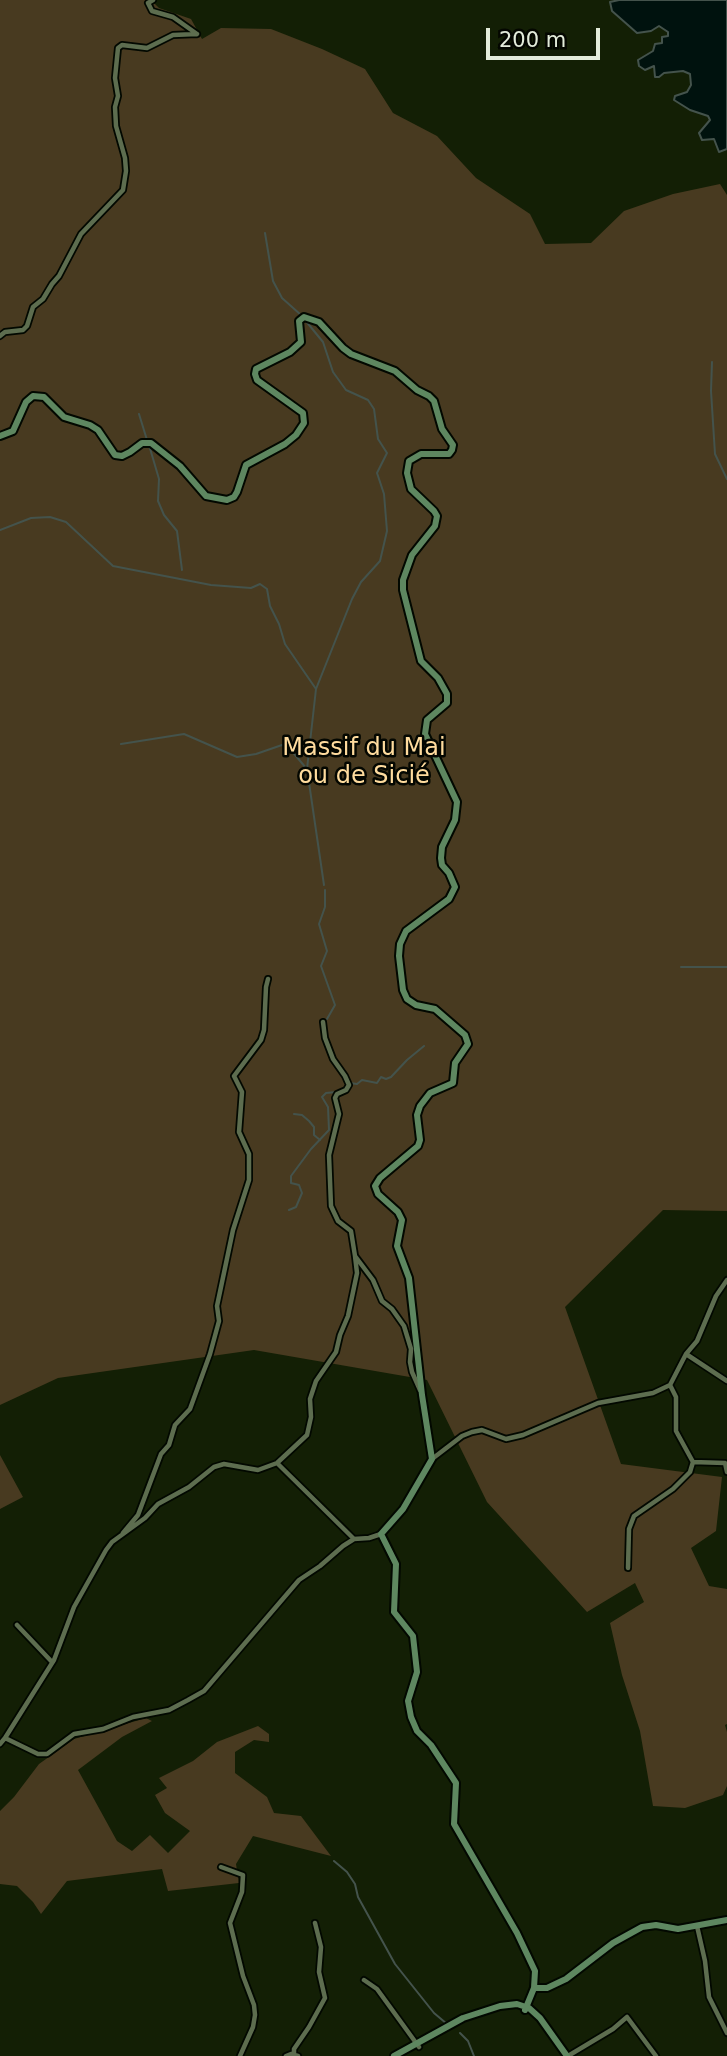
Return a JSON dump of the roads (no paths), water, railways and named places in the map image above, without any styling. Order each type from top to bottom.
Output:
[{"type":"street","points":[[0,336],[5,332],[23,330],[27,326],[33,307],[43,299],[59,276],[80,234],[122,190],[126,171],[125,158],[116,126],[115,107],[118,96],[115,78],[118,48],[147,48],[173,35],[197,34],[173,17],[152,12],[148,3],[153,0]]},
{"type":"street","points":[[0,436],[13,431],[26,402],[33,396],[44,397],[64,417],[98,430],[115,455],[122,456],[142,443],[151,443],[180,466],[206,496],[227,500],[234,497],[246,465],[285,444],[296,435],[304,423],[303,413],[257,380],[254,374],[256,369],[290,352],[301,342],[299,321],[304,317],[319,322],[351,354],[396,371],[433,401],[442,429],[449,438],[452,450],[445,455],[421,454],[409,461],[407,473],[411,489],[437,516],[435,526],[412,555],[403,580],[403,590],[421,661],[438,678],[447,694],[447,704],[427,720],[425,734],[457,802],[441,858],[442,865],[455,887],[453,894],[443,904],[406,931],[400,944],[399,956],[403,990],[407,999],[412,1004],[438,1011],[465,1035],[468,1044],[455,1063],[453,1083],[430,1093],[420,1106],[417,1115],[420,1140],[418,1146],[380,1178],[375,1186],[378,1194],[398,1212],[402,1220],[397,1246],[410,1278],[422,1395],[432,1459]]},
{"type":"street","points":[[0,1744],[52,1662],[62,1640],[65,1624],[106,1550],[138,1515],[161,1454],[169,1445],[175,1425],[190,1409],[211,1354],[219,1321],[217,1306],[233,1230],[249,1180],[249,1154],[239,1132],[242,1092],[234,1076],[261,1040],[268,979]]},
{"type":"street","points":[[120,1536],[145,1518],[158,1504],[189,1487],[219,1464],[254,1470],[277,1463],[307,1435],[310,1399],[316,1381],[336,1352],[351,1307],[357,1273],[351,1231],[338,1221],[329,1199],[329,1155],[339,1114],[335,1098],[349,1085],[333,1059],[325,1038],[323,1022]]},
{"type":"street","points":[[355,1256],[373,1280],[382,1301],[393,1309],[404,1326],[411,1349],[412,1372],[422,1395]]},
{"type":"street","points":[[5,1738],[38,1754],[47,1754],[74,1734],[103,1729],[133,1717],[169,1710],[206,1689],[299,1580],[320,1566],[343,1545],[354,1539],[381,1534],[403,1509],[432,1459],[454,1442],[472,1432],[482,1430],[506,1439],[523,1435],[598,1403],[653,1393],[670,1385],[686,1354],[697,1341],[716,1296],[727,1280]]},
{"type":"street","points":[[686,1354],[727,1381]]},
{"type":"street","points":[[628,1568],[629,1529],[634,1516],[673,1489],[690,1472],[693,1462],[676,1431],[676,1396],[670,1385]]},
{"type":"street","points":[[693,1462],[725,1463],[727,1472]]},
{"type":"street","points":[[277,1463],[354,1539]]},
{"type":"street","points":[[381,1534],[396,1564],[394,1612],[413,1636],[417,1672],[408,1701],[411,1717],[417,1731],[431,1745],[456,1783],[454,1824],[536,1971],[534,1988],[525,2008]]},
{"type":"street","points":[[17,1625],[52,1662]]},
{"type":"street","points":[[221,1867],[243,1875],[242,1892],[230,1923],[255,2010],[253,2027],[240,2056]]},
{"type":"street","points":[[534,1988],[547,1988],[566,1979],[619,1939],[642,1927],[656,1925],[678,1929],[727,1920]]},
{"type":"street","points":[[286,2056],[296,2055],[295,2049],[324,1998],[319,1972],[321,1947],[315,1923]]},
{"type":"street","points":[[697,1926],[709,1997],[727,2033]]},
{"type":"street","points":[[365,1980],[377,1989],[418,2046]]},
{"type":"street","points":[[403,2056],[454,2022],[508,2004],[536,2013],[567,2056],[613,2029],[627,2017],[656,2056]]},
{"type":"street","points":[[394,2056],[418,2046]]},
{"type":"waterway","points":[[265,233],[273,281],[282,298],[301,315]]},
{"type":"waterway","points":[[305,320],[323,342],[333,372],[346,390],[368,400],[374,409],[378,439],[387,453],[377,473],[384,494],[387,531],[380,561],[361,582],[352,599],[316,689],[307,769],[324,885]]},
{"type":"waterway","points":[[712,362],[715,454],[727,479]]},
{"type":"waterway","points":[[139,414],[147,440]]},
{"type":"waterway","points":[[149,445],[159,479],[158,501],[164,515],[177,531],[182,570]]},
{"type":"waterway","points":[[0,530],[31,518],[50,517],[66,522],[113,566],[211,585],[251,588],[260,584],[267,589],[270,606],[285,644],[316,689]]},
{"type":"waterway","points":[[121,744],[184,734],[237,757],[282,745],[291,750],[306,768]]},
{"type":"waterway","points":[[325,890],[325,907],[319,924],[327,951],[321,966],[335,1005],[327,1019]]},
{"type":"waterway","points":[[681,967],[727,967]]},
{"type":"waterway","points":[[350,1083],[357,1084],[362,1080],[377,1083],[381,1077],[391,1077],[424,1046]]},
{"type":"waterway","points":[[289,1210],[296,1207],[302,1193],[299,1185],[291,1183],[291,1176],[329,1130],[328,1107],[322,1097],[326,1093],[336,1092]]},
{"type":"waterway","points":[[294,1114],[302,1115],[309,1121],[314,1127],[314,1135],[320,1140]]},
{"type":"waterway","points":[[334,1861],[347,1872],[355,1884],[358,1897],[395,1964],[434,2013],[447,2024]]},
{"type":"waterway","points":[[460,2033],[468,2041],[474,2056]]},
{"type":"park label","name":"Massif du Mai ou de Sicié","points":[[364,763]]}]
